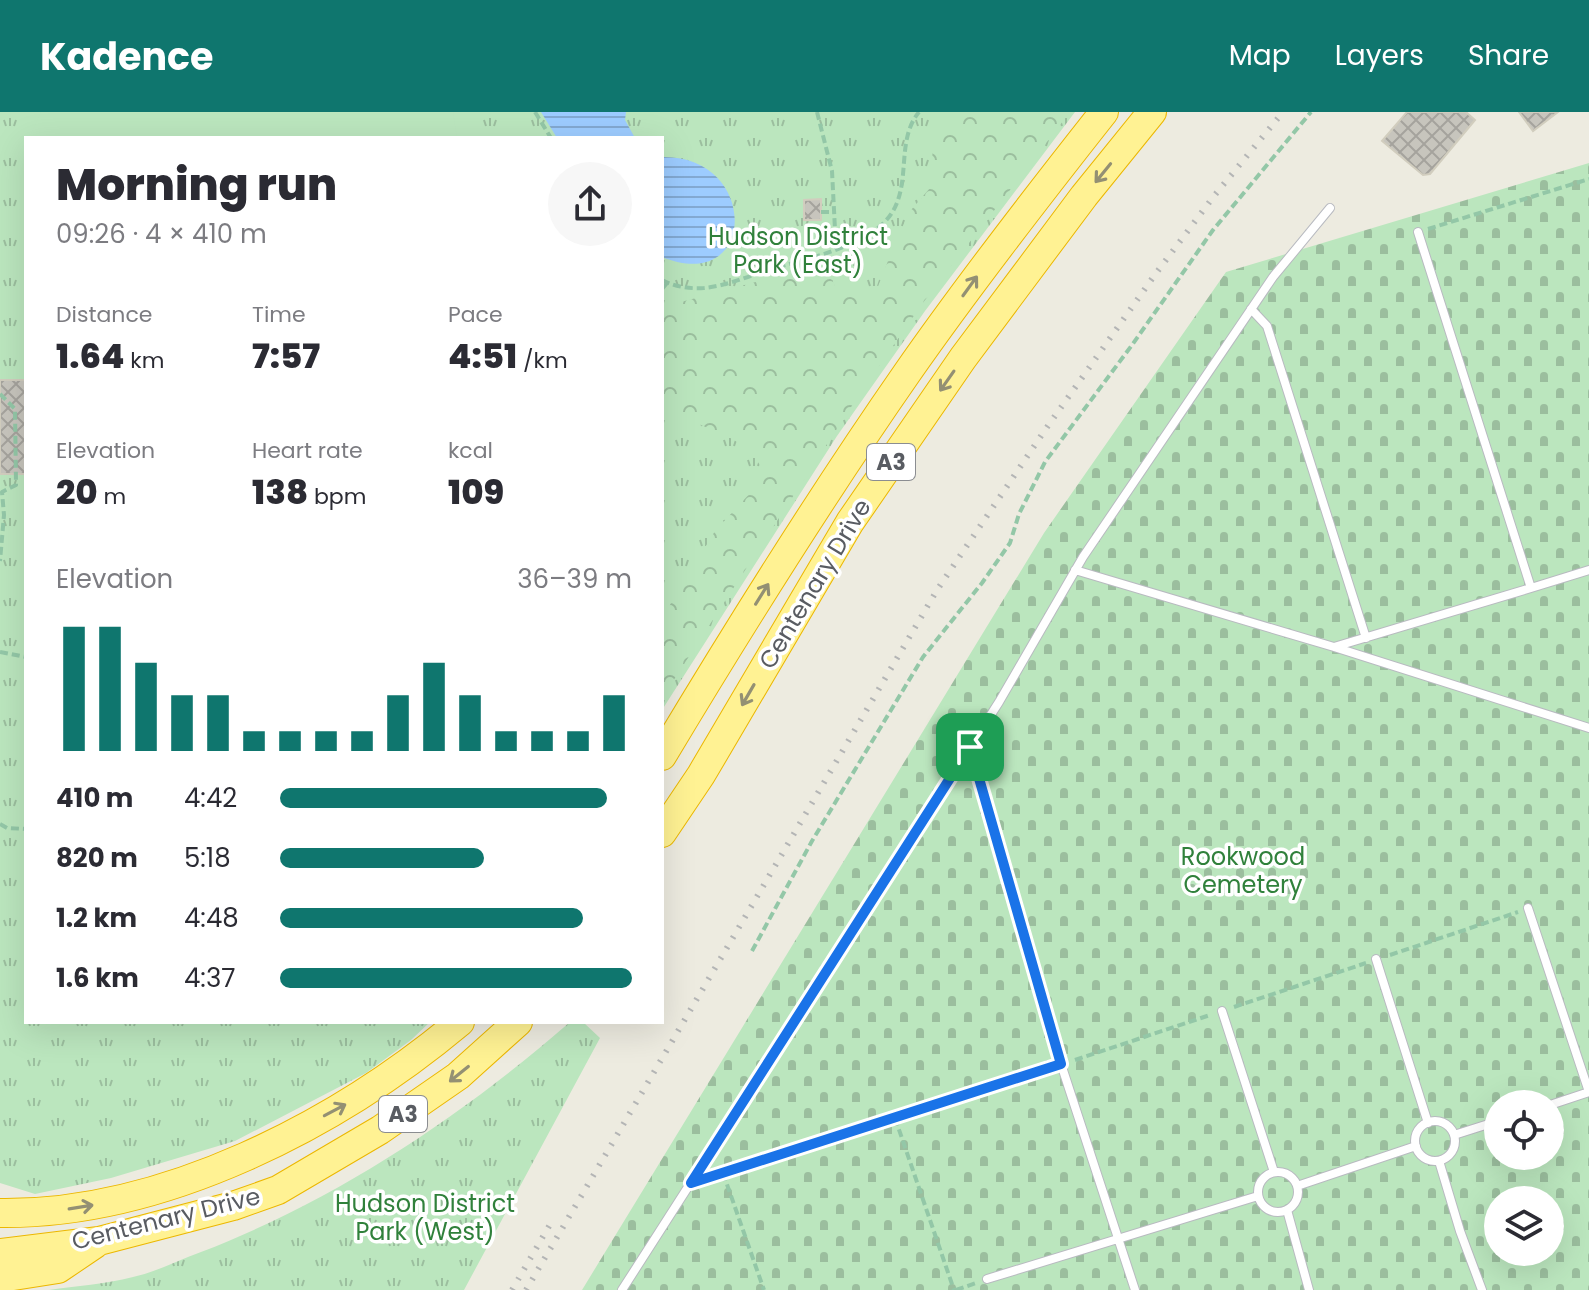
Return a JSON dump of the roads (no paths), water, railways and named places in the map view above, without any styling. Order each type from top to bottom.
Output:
[{"type":"highway","name":"Centenary Drive","points":[[664,753],[800,534],[899,385],[1012,228],[1104,112]]},
{"type":"highway","name":"Centenary Drive","points":[[664,830],[701,775],[850,522],[963,358],[1084,196],[1152,112]]},
{"type":"highway","name":"Centenary Drive","points":[[1,1212],[77,1209],[126,1199],[211,1170],[266,1147],[359,1098],[419,1056],[458,1024]]},
{"type":"highway","name":"Centenary Drive","points":[[0,1253],[99,1241],[233,1206],[278,1190],[380,1130],[458,1076],[516,1024]]},
{"type":"highway","points":[[0,1278],[58,1269],[99,1241]]},
{"type":"lane","points":[[622,1290],[970,747],[1075,570],[1273,277],[1330,208]]},
{"type":"lane","points":[[1418,232],[1531,588]]},
{"type":"lane","points":[[1251,309],[1267,326],[1366,638]]},
{"type":"lane","points":[[1075,570],[1334,647],[1589,728]]},
{"type":"lane","points":[[1334,647],[1589,570]]},
{"type":"lane","points":[[970,747],[1061,1064],[1135,1290]]},
{"type":"lane","points":[[1528,908],[1589,1092],[1564,1100]]},
{"type":"lane","points":[[1376,959],[1428,1123]]},
{"type":"lane","points":[[1222,1011],[1274,1172]]},
{"type":"lane","points":[[1428,1123],[1443,1123],[1454,1135],[1451,1154],[1439,1161],[1427,1159],[1416,1146],[1417,1133],[1428,1123]]},
{"type":"lane","points":[[1454,1135],[1484,1125]]},
{"type":"lane","points":[[1297,1186],[1416,1146]]},
{"type":"lane","points":[[1439,1161],[1482,1290]]},
{"type":"lane","points":[[1274,1172],[1292,1177],[1297,1186],[1296,1200],[1287,1210],[1271,1211],[1258,1196],[1260,1182],[1274,1172]]},
{"type":"lane","points":[[987,1279],[1258,1196]]},
{"type":"lane","points":[[1287,1210],[1309,1290]]},
{"type":"water","points":[[541,112],[626,112],[625,120],[634,136],[556,136]]},
{"type":"water","points":[[664,157],[694,162],[717,177],[730,198],[735,221],[730,242],[716,258],[694,264],[664,257]]},
{"type":"railway","points":[[526,1290],[937,590],[1154,276],[1283,112]]},
{"type":"railway","points":[[512,1290],[552,1221]]},
{"type":"park label","name":"Hudson District Park (East)","points":[[798,251]]},
{"type":"park label","name":"Rookwood Cemetery","points":[[1243,871]]},
{"type":"park label","name":"Hudson District Park (West)","points":[[425,1218]]}]
